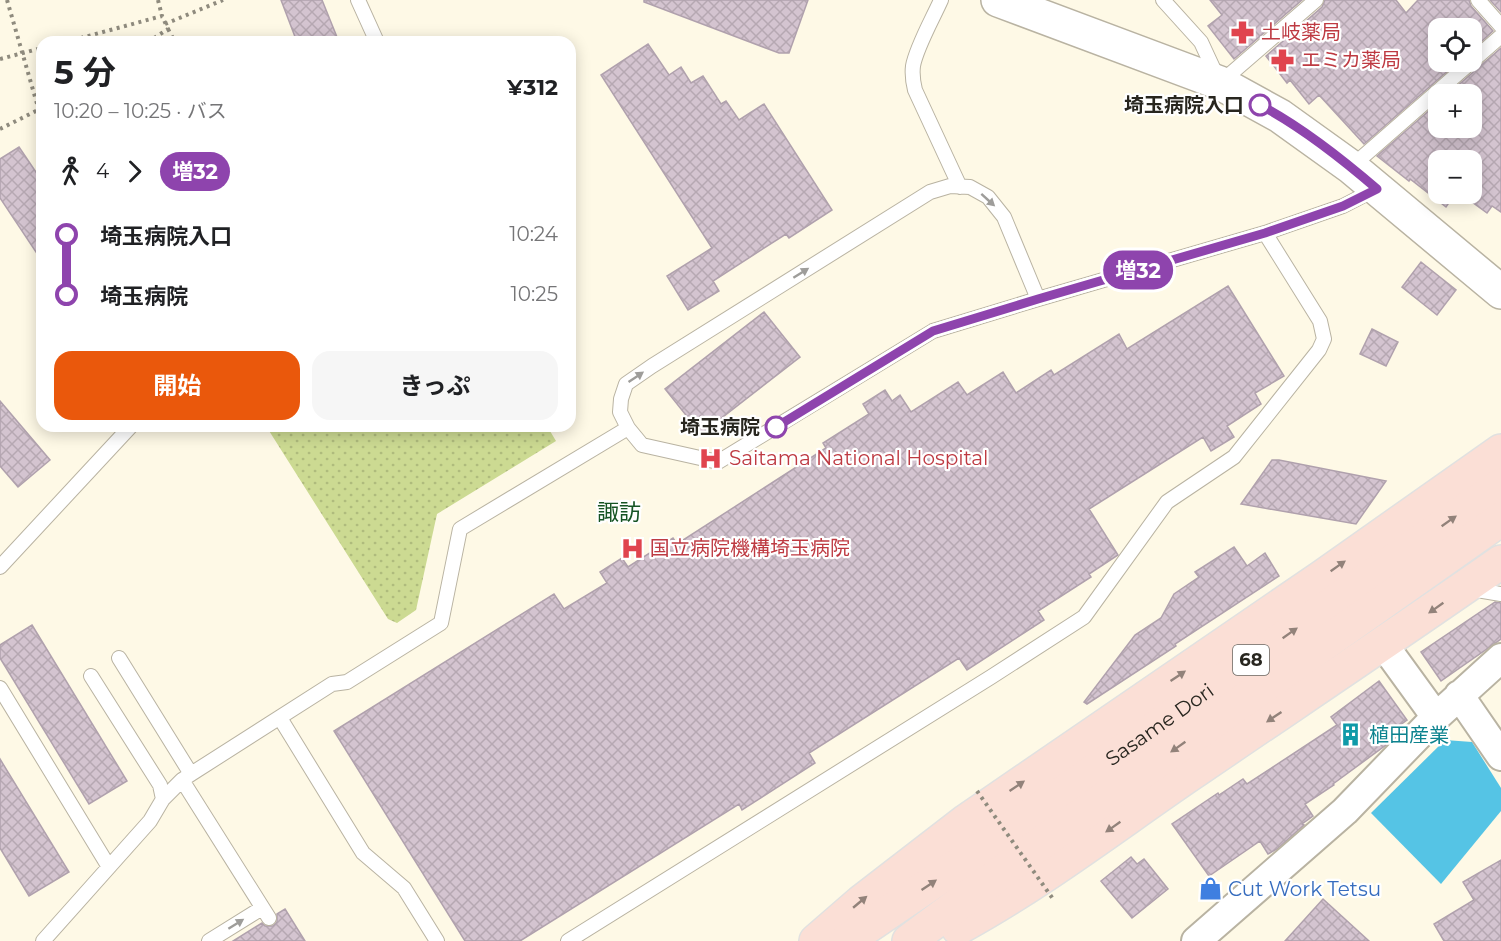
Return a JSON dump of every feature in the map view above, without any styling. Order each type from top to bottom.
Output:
[{"type":"main road","points":[[816,941],[861,902],[966,822],[1501,451]]},
{"type":"main road","name":"Sasame Dori","points":[[846,941],[1001,836],[1501,485]]},
{"type":"main road","name":"Sasame Dori","points":[[909,941],[1030,851],[1501,519]]},
{"type":"main road","points":[[935,941],[1045,875],[1501,562]]},
{"type":"street","points":[[998,0],[1220,83],[1280,116],[1351,167],[1501,292]]},
{"type":"street","points":[[1383,644],[1436,717]]},
{"type":"street","points":[[1196,941],[1345,811],[1436,717],[1501,658]]},
{"type":"street","points":[[1459,695],[1501,756]]},
{"type":"lane","points":[[358,0],[374,36]]},
{"type":"lane","points":[[941,0],[915,57],[913,79],[915,90],[960,187]]},
{"type":"lane","points":[[1163,0],[1201,42],[1220,83],[1316,0]]},
{"type":"lane","points":[[1478,0],[1501,26]]},
{"type":"lane","points":[[1351,167],[1501,36]]},
{"type":"lane","points":[[1038,299],[1004,217],[988,197],[970,188],[950,186],[930,192],[626,384],[620,412],[628,428],[642,445],[718,462],[933,331],[1265,233],[1343,206],[1377,189]]},
{"type":"lane","points":[[568,941],[1084,617],[1167,502],[1234,457],[1319,350],[1324,339],[1320,321],[1265,233]]},
{"type":"lane","points":[[43,941],[150,820],[163,799],[186,777],[332,684],[347,682],[441,623],[460,529],[628,428]]},
{"type":"lane","points":[[0,567],[125,432]]},
{"type":"lane","points":[[1465,588],[1501,594]]},
{"type":"lane","points":[[119,658],[266,913],[209,941]]},
{"type":"lane","points":[[91,676],[160,785],[163,799]]},
{"type":"lane","points":[[0,687],[109,867]]},
{"type":"lane","points":[[280,718],[363,853],[404,888],[437,941]]},
{"type":"path","points":[[7,0],[36,97]]},
{"type":"path","points":[[158,0],[165,24],[172,36]]},
{"type":"path","points":[[165,24],[223,0]]},
{"type":"path","points":[[88,36],[162,16]]},
{"type":"path","points":[[157,36],[168,29]]},
{"type":"path","points":[[0,59],[36,50]]},
{"type":"path","points":[[0,129],[36,111]]},
{"type":"path","points":[[977,791],[1053,899]]},
{"type":"green space","points":[[270,432],[551,432],[556,441],[437,514],[416,610],[397,623],[388,619]]},
{"type":"water","points":[[1445,740],[1472,742],[1501,788],[1501,811],[1441,884],[1371,813]]},
{"type":"building","points":[[281,0],[322,0],[337,36],[295,36]]},
{"type":"building","points":[[644,0],[808,0],[789,53],[779,53],[644,2]]},
{"type":"building","points":[[1210,0],[1302,0],[1234,59],[1208,26],[1222,15]]},
{"type":"building","points":[[1325,0],[1396,0],[1406,13],[1418,0],[1469,0],[1482,18],[1428,18],[1428,72],[1447,72],[1433,84],[1428,84],[1428,88],[1364,144],[1319,95],[1309,104],[1290,80],[1287,83],[1266,56],[1322,7]]},
{"type":"building","points":[[1490,0],[1501,0],[1501,12]]},
{"type":"building","points":[[1482,18],[1493,31],[1482,41]]},
{"type":"building","points":[[648,44],[669,75],[681,67],[691,83],[703,76],[721,104],[726,101],[739,120],[764,104],[832,210],[789,238],[786,234],[713,281],[719,291],[688,310],[667,276],[712,248],[601,75]]},
{"type":"building","points":[[1501,48],[1501,212],[1492,206],[1487,213],[1475,204],[1482,204],[1482,150],[1428,150],[1428,193],[1377,156],[1428,112],[1428,138],[1482,138],[1482,84],[1460,84],[1473,72],[1482,72],[1482,64]]},
{"type":"building","points":[[19,147],[36,172],[36,252],[0,198],[0,159]]},
{"type":"building","points":[[1421,262],[1456,290],[1437,315],[1402,287]]},
{"type":"building","points":[[1228,286],[1284,376],[1255,393],[1261,404],[1227,426],[1234,437],[1211,451],[1203,437],[1089,509],[1118,555],[1089,574],[1091,577],[1038,611],[1044,620],[967,670],[959,658],[809,753],[815,763],[742,810],[739,804],[520,941],[465,941],[334,731],[554,594],[564,609],[607,583],[600,572],[622,558],[628,567],[673,538],[677,544],[826,448],[823,443],[869,414],[863,404],[885,390],[892,401],[900,395],[911,412],[958,382],[967,395],[1003,372],[1016,393],[1051,370],[1054,375],[1119,334],[1127,349]]},
{"type":"building","points":[[764,312],[800,357],[701,434],[665,389]]},
{"type":"building","points":[[1372,329],[1398,342],[1386,366],[1360,354]]},
{"type":"building","points":[[0,401],[50,460],[18,487],[0,466]]},
{"type":"building","points":[[1272,460],[1386,481],[1356,524],[1241,504]]},
{"type":"building","points":[[1234,547],[1247,566],[1265,553],[1279,576],[1087,704],[1084,702],[1135,635],[1161,618],[1174,594],[1199,577],[1195,572]]},
{"type":"building","points":[[1495,602],[1501,603],[1501,639],[1441,681],[1421,652]]},
{"type":"building","points":[[32,625],[127,781],[89,804],[0,658],[0,645]]},
{"type":"building","points":[[1379,681],[1407,720],[1382,738],[1386,745],[1305,804],[1313,816],[1277,849],[1268,854],[1260,841],[1209,876],[1172,824],[1243,779],[1247,784],[1337,725],[1331,717]]},
{"type":"building","points":[[0,759],[69,872],[29,896],[0,848]]},
{"type":"building","points":[[1131,857],[1137,864],[1144,859],[1168,889],[1132,918],[1101,881]]},
{"type":"building","points":[[1501,860],[1501,941],[1444,941],[1434,924],[1474,900],[1463,882]]},
{"type":"building","points":[[1323,899],[1369,941],[1285,941]]},
{"type":"building","points":[[285,909],[305,941],[233,941],[262,923],[265,926],[273,926],[277,922],[277,914]]},
{"type":"bus line","name":"増32","points":[[776,427],[933,331],[1265,233],[1343,206],[1377,189],[1351,167],[1280,116],[1260,105]]},
{"type":"place","name":"土岐薬局","points":[[1243,32]]},
{"type":"place","name":"エミカ薬局","points":[[1283,60]]},
{"type":"place","name":"埼玉病院入口","points":[[1260,105]]},
{"type":"place","name":"埼玉病院","points":[[776,427]]},
{"type":"place","name":"Saitama National Hospital","points":[[711,458]]},
{"type":"place","name":"国立病院機構埼玉病院","points":[[632,548]]},
{"type":"place","name":"植田産業","points":[[1351,735]]},
{"type":"place","name":"Cut Work Tetsu","points":[[1210,889]]},
{"type":"district","name":"諏訪","points":[[619,512]]}]
